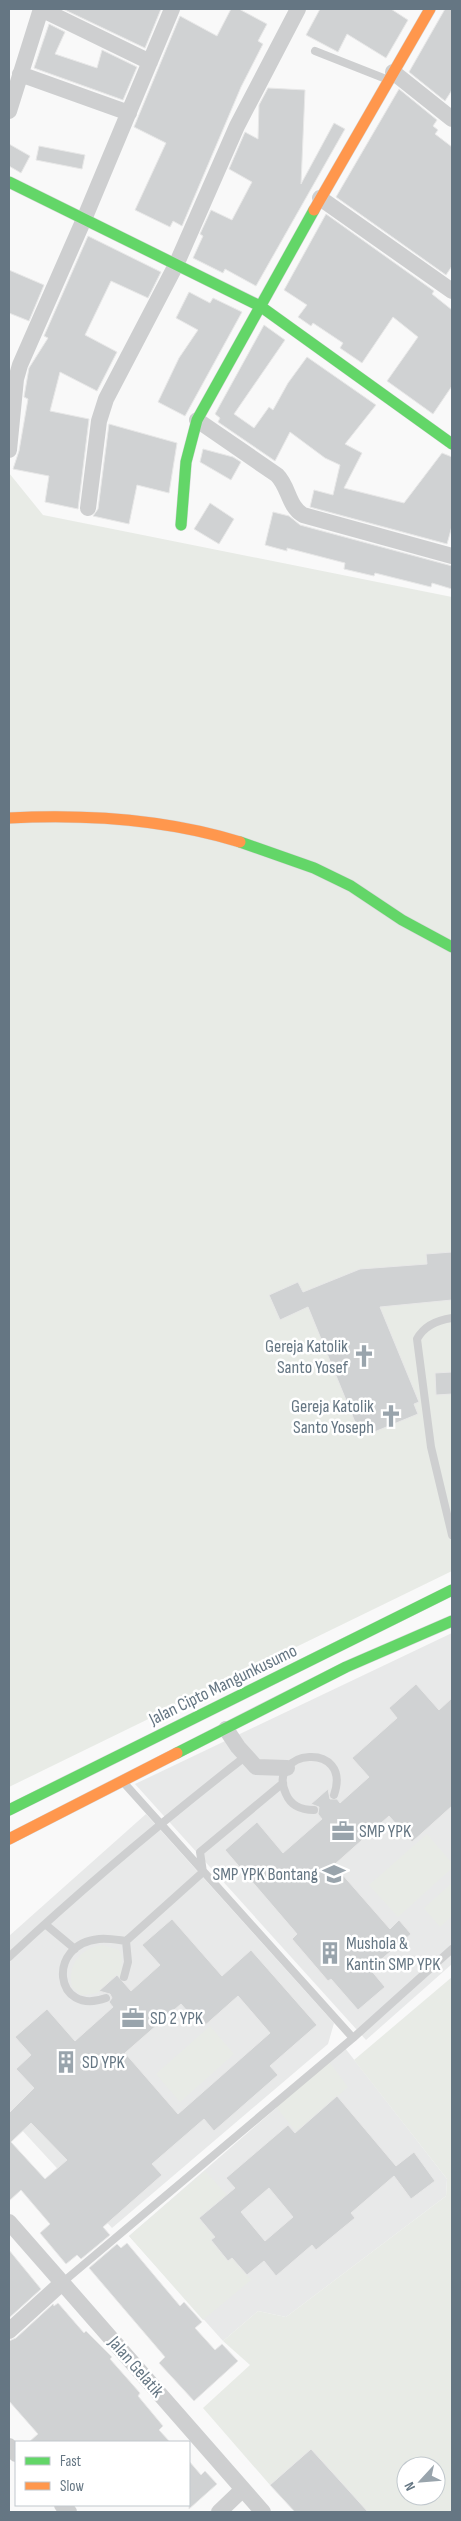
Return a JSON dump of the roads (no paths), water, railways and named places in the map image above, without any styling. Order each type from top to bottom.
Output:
[{"type":"street","points":[[9,110],[41,9],[150,62]]},
{"type":"street","points":[[9,450],[13,379],[85,218],[172,9]]},
{"type":"street","points":[[88,508],[99,421],[106,399],[176,265],[237,126],[298,9]]},
{"type":"street","points":[[181,525],[186,462],[197,420],[320,198],[430,9]]},
{"type":"street","points":[[20,74],[128,113]]},
{"type":"street","points":[[391,76],[452,119]]},
{"type":"street","points":[[9,182],[260,306],[452,444]]},
{"type":"street","points":[[320,198],[452,292]]},
{"type":"street","points":[[197,420],[277,475],[285,485],[294,507],[303,515],[452,556]]},
{"type":"street","points":[[9,818],[85,816],[199,830],[278,852],[351,886],[413,928],[452,947]]},
{"type":"street","name":"Jalan Cipto Mangunkusumo","points":[[9,1810],[452,1590]]},
{"type":"street","points":[[9,1839],[346,1667],[452,1621]]},
{"type":"street","points":[[226,1729],[256,1767],[274,1769],[285,1776]]},
{"type":"street","name":"Jalan Gelatik","points":[[9,2222],[242,2490],[264,2512]]},
{"type":"street","points":[[9,2331],[63,2282]]},
{"type":"street","points":[[219,2512],[242,2490]]},
{"type":"lane","points":[[315,51],[391,76]]},
{"type":"lane","points":[[452,1318],[443,1319],[425,1328],[417,1338],[431,1446],[452,1535]]},
{"type":"lane","points":[[9,1957],[159,1824],[246,1756]]},
{"type":"lane","points":[[188,1855],[200,1852],[285,1776],[300,1758],[308,1756],[323,1759],[330,1764],[337,1779],[334,1795]]},
{"type":"lane","points":[[285,1776],[284,1790],[292,1803],[306,1810],[314,1810]]},
{"type":"lane","points":[[123,1782],[354,2038]]},
{"type":"lane","points":[[200,1852],[203,1872]]},
{"type":"lane","points":[[106,1998],[88,2002],[72,1995],[66,1988],[62,1971],[68,1955],[75,1949],[98,1939],[126,1941],[203,1872]]},
{"type":"lane","points":[[45,1924],[75,1949]]},
{"type":"lane","points":[[124,1976],[128,1962],[126,1941]]},
{"type":"lane","points":[[63,2282],[354,2038],[452,1949]]},
{"type":"place","name":"Gereja Katolik Santo Yosef","points":[[364,1356]]},
{"type":"place","name":"Gereja Katolik Santo Yoseph","points":[[391,1416]]},
{"type":"place","name":"SMP YPK","points":[[343,1831]]},
{"type":"place","name":"SMP YPK Bontang","points":[[334,1874]]},
{"type":"place","name":"Mushola & Kantin SMP YPK","points":[[330,1953]]},
{"type":"place","name":"SD 2 YPK","points":[[133,2018]]},
{"type":"place","name":"SD YPK","points":[[66,2062]]}]
